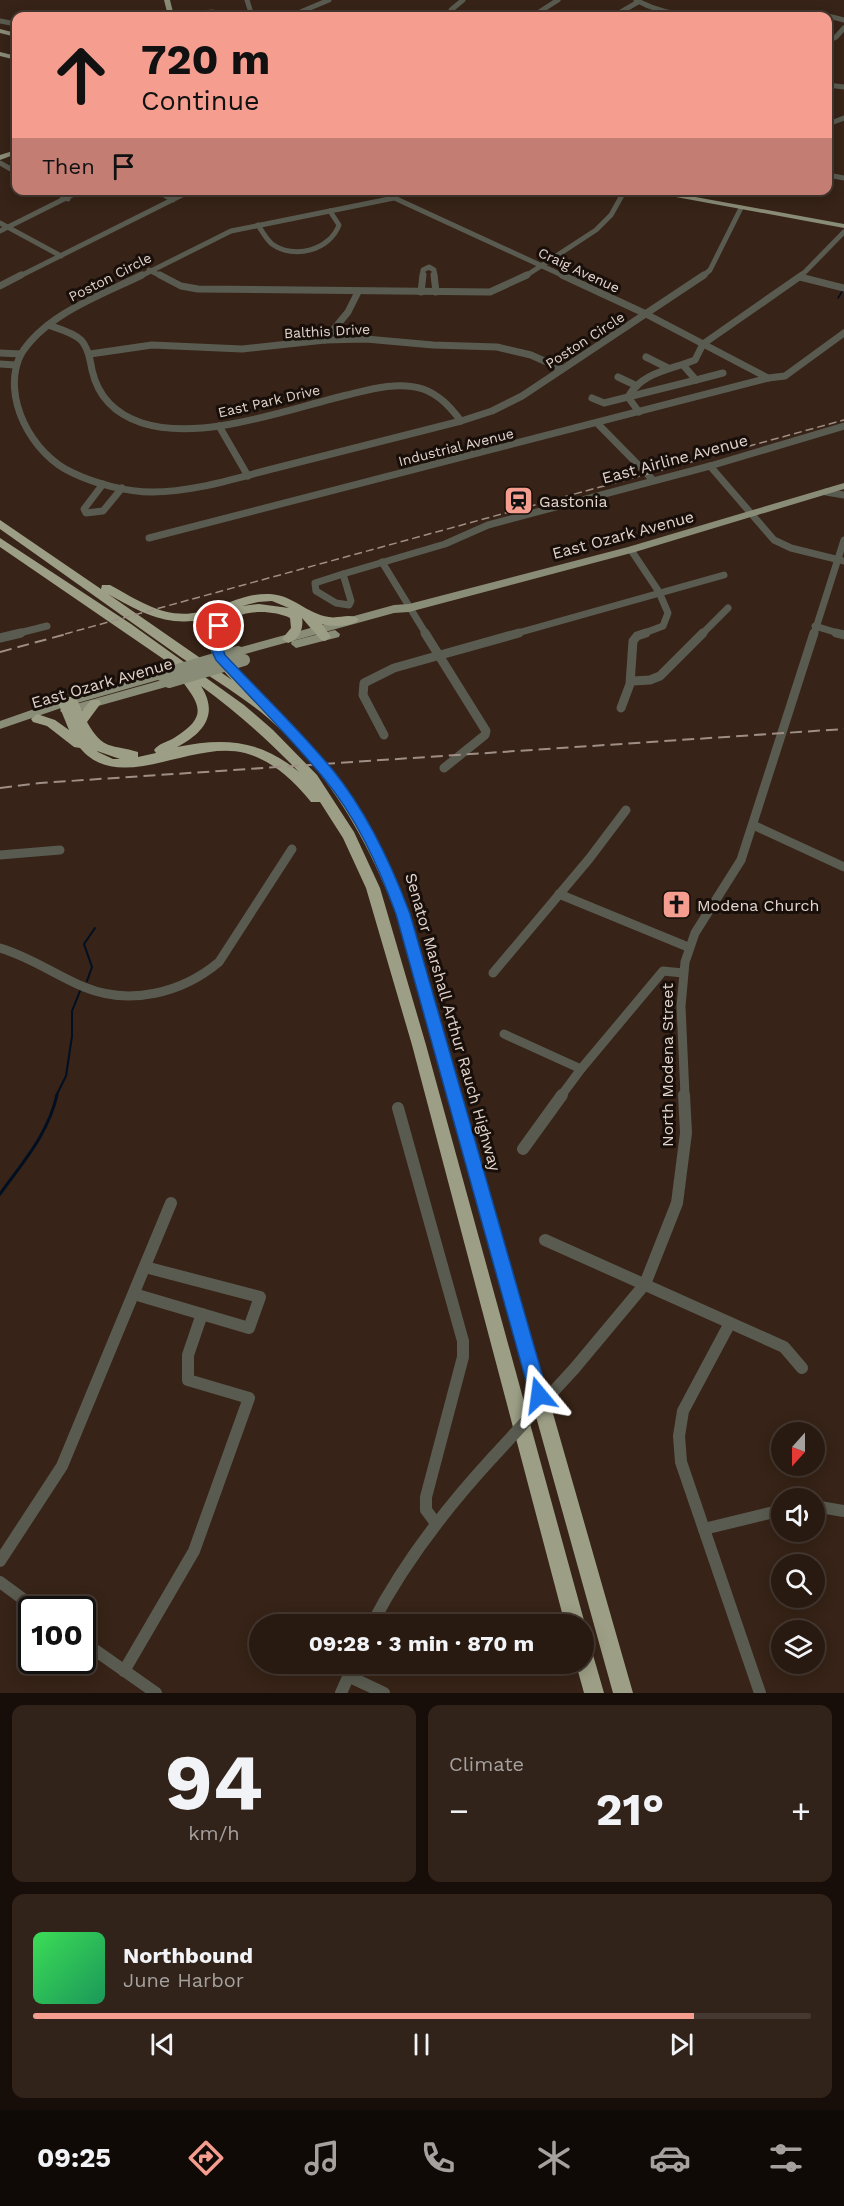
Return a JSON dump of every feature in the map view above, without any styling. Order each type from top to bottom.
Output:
[{"type":"highway","name":"Senator Marshall Arthur Rauch Highway","points":[[0,524],[271,714],[300,741],[328,773],[363,825],[391,881],[403,914],[623,1693]]},
{"type":"highway","points":[[23,540],[116,594],[164,616],[181,619],[199,617],[248,599],[268,597],[292,603],[308,616],[319,634]]},
{"type":"highway","points":[[0,542],[240,708],[269,733],[312,778],[349,836],[373,888],[419,1045],[572,1614]]},
{"type":"highway","points":[[271,714],[220,657],[215,647],[216,633],[224,620],[249,608],[276,608],[294,615],[319,634]]},
{"type":"highway","points":[[288,639],[297,628],[298,621],[294,615]]},
{"type":"highway","points":[[308,616],[331,622],[353,620]]},
{"type":"highway","points":[[69,706],[96,746],[123,755],[156,752],[185,738],[202,717],[203,702],[196,688],[171,659]]},
{"type":"highway","points":[[81,722],[95,703]]},
{"type":"highway","points":[[69,706],[70,724],[86,751]]},
{"type":"highway","points":[[37,719],[51,723],[102,761],[122,764],[198,748],[241,747],[280,763],[306,786],[349,836]]},
{"type":"highway","points":[[589,1674],[594,1693]]},
{"type":"main road","points":[[669,195],[844,226]]},
{"type":"main road","name":"East Ozark Avenue","points":[[241,656],[288,639],[319,634],[353,620],[394,609],[409,608],[631,550],[752,516],[844,486]]},
{"type":"main road","name":"East Ozark Avenue","points":[[4,724],[17,718],[69,706],[319,634],[398,615],[409,608]]},
{"type":"main road","name":"East Ozark Avenue","points":[[4,724],[37,719],[69,706],[95,703],[165,678]]},
{"type":"street","points":[[300,12],[329,0]]},
{"type":"street","points":[[451,12],[463,0]]},
{"type":"street","points":[[539,12],[558,0]]},
{"type":"street","points":[[620,12],[637,1],[661,12]]},
{"type":"street","points":[[691,12],[717,9],[718,12]]},
{"type":"street","points":[[830,10],[844,20]]},
{"type":"street","points":[[832,39],[844,28]]},
{"type":"street","points":[[836,37],[844,39]]},
{"type":"street","points":[[61,195],[68,199]]},
{"type":"street","points":[[0,231],[74,195]]},
{"type":"street","points":[[164,195],[173,200]]},
{"type":"street","points":[[0,286],[182,195]]},
{"type":"street","name":"Craig Avenue","points":[[388,195],[646,314],[768,378]]},
{"type":"street","points":[[149,270],[181,286],[198,290],[496,291],[507,287],[541,266],[601,226],[613,212],[622,195]]},
{"type":"street","name":"Poston Circle","points":[[394,198],[225,233],[74,309],[48,325],[31,341],[15,365],[11,386],[13,403],[20,419],[51,459],[72,473],[103,484],[151,492],[186,490],[461,422],[509,403],[710,270],[741,208]]},
{"type":"street","points":[[258,225],[269,241],[278,247],[298,251],[317,248],[328,244],[338,231],[339,225],[330,211]]},
{"type":"street","points":[[0,223],[61,256]]},
{"type":"street","points":[[628,397],[637,386],[668,368],[695,360],[704,344],[800,277],[844,232]]},
{"type":"street","points":[[421,292],[423,270],[429,267],[434,270],[435,292]]},
{"type":"street","points":[[800,277],[844,288]]},
{"type":"street","points":[[325,340],[348,312],[358,292]]},
{"type":"street","points":[[48,325],[79,338],[90,354]]},
{"type":"street","name":"Industrial Avenue","points":[[149,538],[768,378],[785,376],[842,337]]},
{"type":"street","name":"Balthis Drive","points":[[90,354],[152,345],[242,349],[325,340],[366,339],[433,345],[497,347],[531,355],[562,369]]},
{"type":"street","points":[[0,353],[21,354]]},
{"type":"street","name":"East Park Drive","points":[[90,354],[98,392],[109,404],[136,419],[161,426],[192,428],[219,426],[375,388],[396,385],[434,393],[447,402],[461,422]]},
{"type":"street","points":[[646,357],[668,368]]},
{"type":"street","points":[[0,364],[15,365]]},
{"type":"street","points":[[682,365],[696,380]]},
{"type":"street","points":[[592,398],[604,403],[723,373]]},
{"type":"street","points":[[618,377],[637,386]]},
{"type":"street","points":[[628,397],[639,412]]},
{"type":"street","points":[[597,423],[653,480]]},
{"type":"street","points":[[219,426],[248,476]]},
{"type":"street","name":"East Airline Avenue","points":[[343,574],[351,601],[349,605],[336,603],[316,591],[315,583],[343,574],[382,562],[445,544],[488,525],[710,466],[844,426]]},
{"type":"street","points":[[710,466],[752,516],[782,544],[840,560]]},
{"type":"street","points":[[103,484],[84,509],[86,513],[93,515],[103,512],[122,488]]},
{"type":"street","points":[[826,492],[844,495]]},
{"type":"street","name":"North Modena Street","points":[[377,1614],[400,1573],[435,1522],[613,1325],[645,1284],[677,1203],[683,1164],[686,1133],[681,1006],[688,947],[702,918],[733,874],[753,825],[814,626],[840,560],[844,540]]},
{"type":"street","points":[[621,708],[633,681],[633,641],[638,636],[663,626],[667,619],[666,606],[659,592],[631,550]]},
{"type":"street","points":[[382,562],[486,731],[485,735],[444,768]]},
{"type":"street","points":[[384,735],[363,695],[364,683],[394,668],[724,575]]},
{"type":"street","points":[[633,681],[650,680],[660,676],[728,608]]},
{"type":"street","points":[[0,639],[47,626]]},
{"type":"street","points":[[814,626],[844,635]]},
{"type":"street","points":[[493,973],[626,810]]},
{"type":"street","points":[[753,825],[844,867]]},
{"type":"street","points":[[0,948],[16,952],[97,991],[126,995],[156,992],[188,983],[214,968],[292,849]]},
{"type":"street","points":[[0,855],[60,850]]},
{"type":"street","points":[[559,894],[688,947]]},
{"type":"street","points":[[523,1149],[581,1069],[663,971],[683,974]]},
{"type":"street","points":[[504,1034],[581,1069]]},
{"type":"street","points":[[398,1108],[463,1341],[463,1357],[426,1497],[426,1510],[435,1522]]},
{"type":"street","points":[[0,1561],[62,1466],[171,1203]]},
{"type":"street","points":[[545,1240],[784,1347],[802,1368]]},
{"type":"street","points":[[134,1294],[249,1328],[260,1297],[145,1267]]},
{"type":"street","points":[[124,1671],[194,1551],[249,1398],[188,1380],[186,1372],[202,1314]]},
{"type":"street","points":[[730,1323],[683,1411],[679,1436],[681,1462],[760,1693]]},
{"type":"street","points":[[825,1508],[844,1512]]},
{"type":"street","points":[[704,1529],[771,1513]]},
{"type":"street","points":[[0,1582],[19,1596]]},
{"type":"street","points":[[96,1651],[156,1693]]},
{"type":"street","points":[[341,1693],[349,1674]]},
{"type":"street","points":[[357,1674],[384,1693]]},
{"type":"waterway","points":[[838,298],[843,290]]},
{"type":"waterway","points":[[87,981],[92,967],[84,944],[95,928]]},
{"type":"waterway","points":[[56,1096],[66,1076],[72,1036],[72,1011],[80,991]]},
{"type":"waterway","points":[[0,1194],[41,1135],[57,1095]]},
{"type":"railway","points":[[65,634],[844,420]]},
{"type":"railway","points":[[0,652],[70,633]]},
{"type":"railway","points":[[0,788],[40,783],[844,729]]},
{"type":"place","name":"Gastonia","points":[[518,501]]},
{"type":"place","name":"Modena Church","points":[[676,905]]},
{"type":"route","points":[[219,626],[214,640],[220,657],[328,773],[363,825],[391,881],[403,914],[539,1395]]}]
